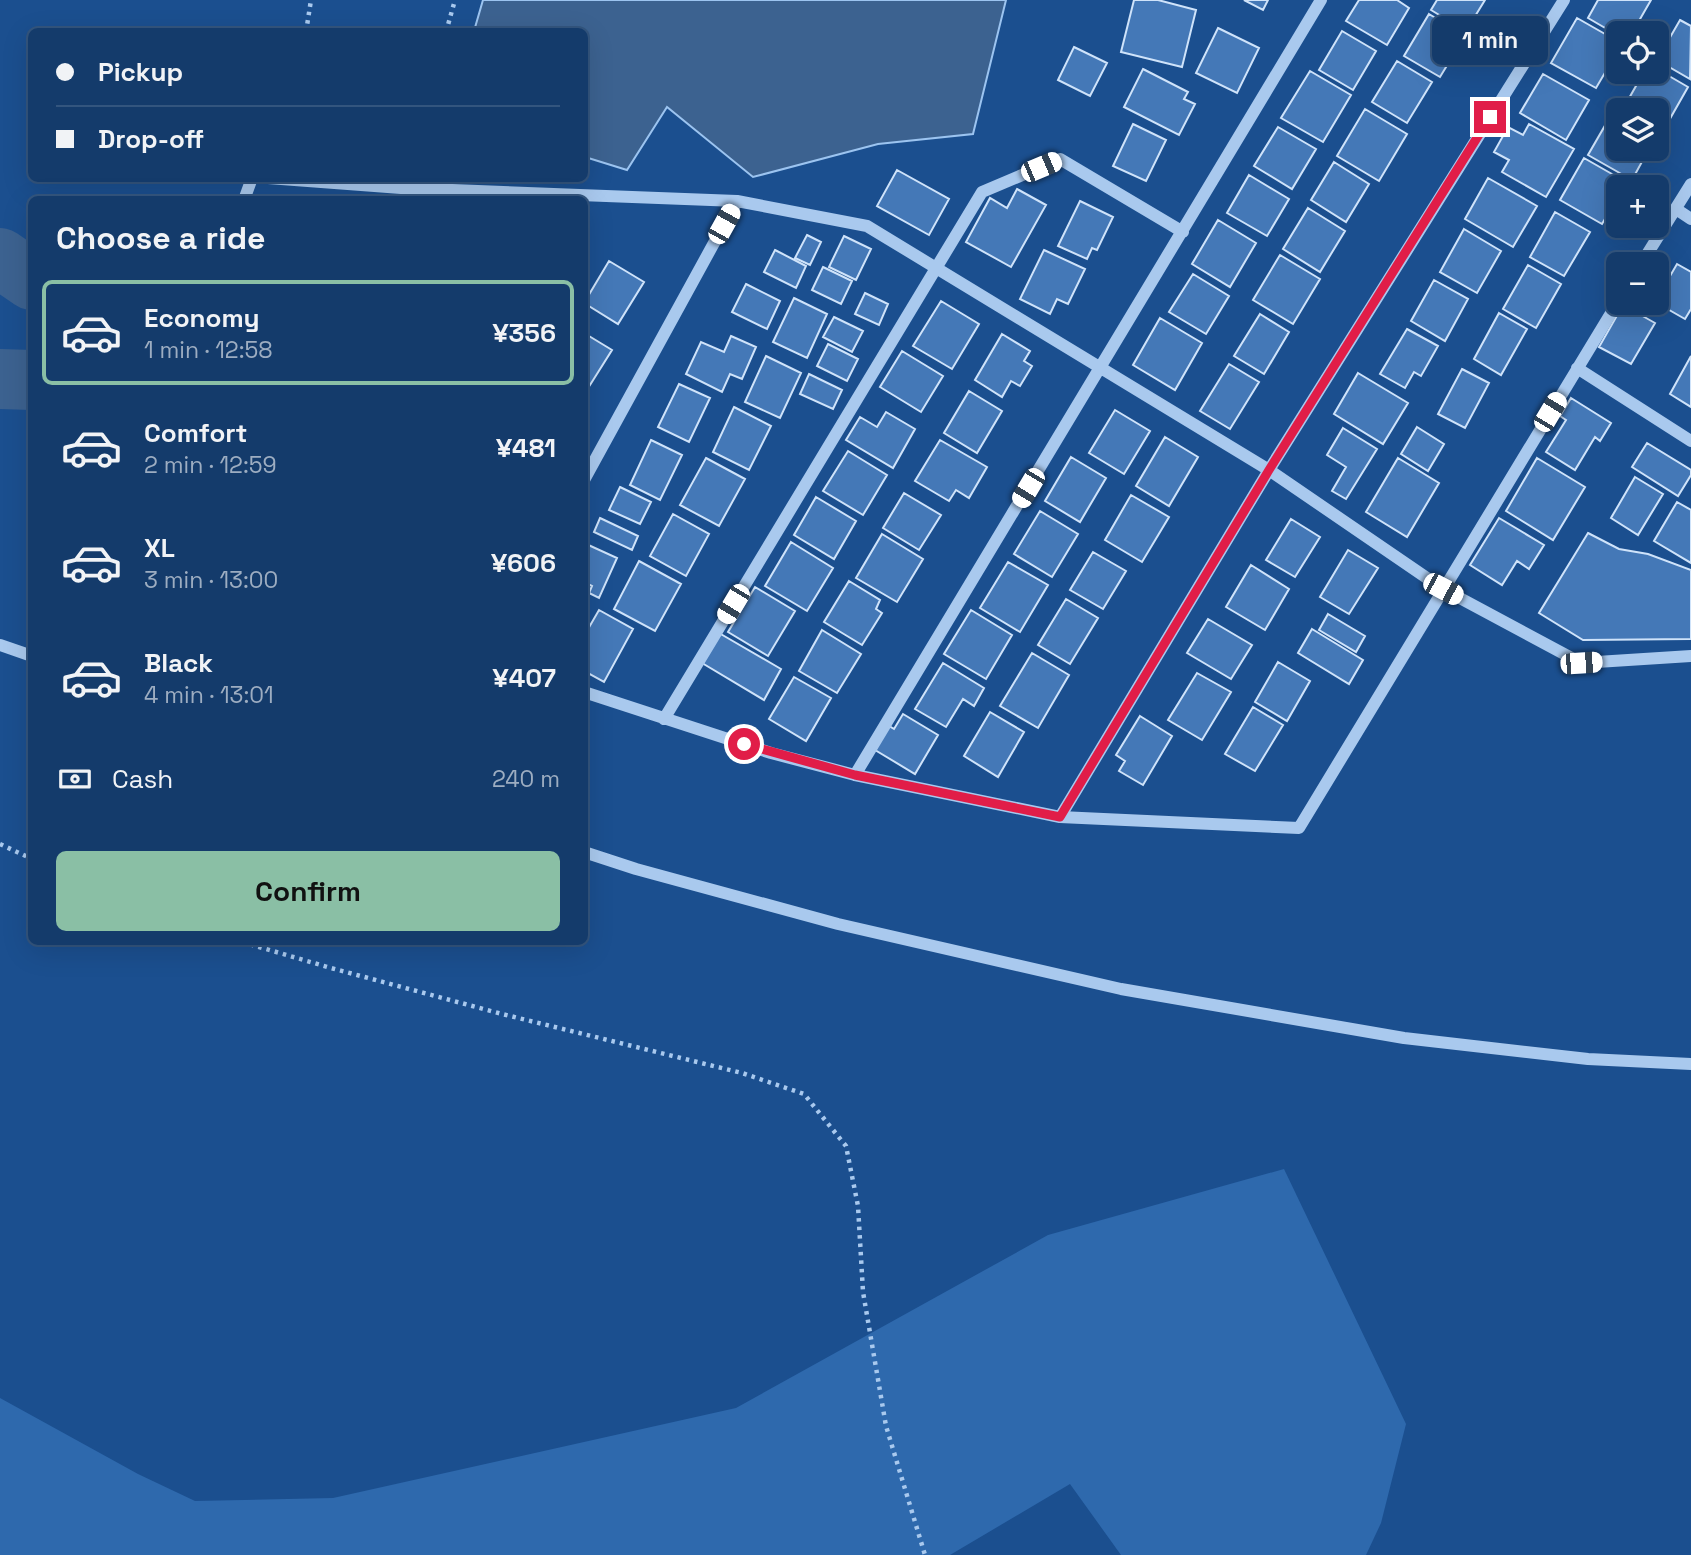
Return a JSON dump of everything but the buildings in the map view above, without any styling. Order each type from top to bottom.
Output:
[{"type":"street","points":[[855,775],[1321,0]]},
{"type":"street","points":[[1060,817],[1269,470],[1564,0]]},
{"type":"street","points":[[664,719],[982,192],[1060,159],[1183,232]]},
{"type":"street","points":[[321,182],[508,196]]},
{"type":"street","points":[[1649,252],[1691,184]]},
{"type":"street","points":[[588,198],[737,201],[867,226],[1269,470],[1443,589],[1581,663],[1691,656]]},
{"type":"street","points":[[588,473],[737,201]]},
{"type":"street","points":[[1676,209],[1691,219]]},
{"type":"street","points":[[588,693],[771,753],[855,775],[1060,817],[1299,828],[1610,315]]},
{"type":"street","points":[[1577,368],[1691,441]]},
{"type":"street","points":[[0,645],[28,655]]},
{"type":"street","points":[[588,853],[838,924],[1121,989],[1404,1038],[1588,1059],[1691,1064]]},
{"type":"path","points":[[307,28],[311,0]]},
{"type":"path","points":[[447,28],[455,0]]},
{"type":"path","points":[[0,844],[28,857]]},
{"type":"path","points":[[252,945],[502,1014],[742,1073],[804,1094],[846,1146],[858,1206],[863,1292],[886,1426],[925,1555]]},
{"type":"shaded area","points":[[483,0],[1006,0],[973,134],[878,144],[753,177],[667,107],[627,170],[588,158],[588,28],[475,28]]},
{"type":"shaded area","points":[[1284,1169],[1406,1424],[1381,1523],[1366,1555],[1121,1555],[1070,1484],[950,1555],[0,1555],[0,1398],[138,1474],[195,1501],[333,1498],[736,1408],[1048,1235]]},
{"type":"waterway","points":[[0,258],[28,277]]},
{"type":"waterway","points":[[0,379],[28,380]]},
{"type":"route","points":[[744,744],[855,775],[1060,817],[1269,470],[1490,117]]}]
